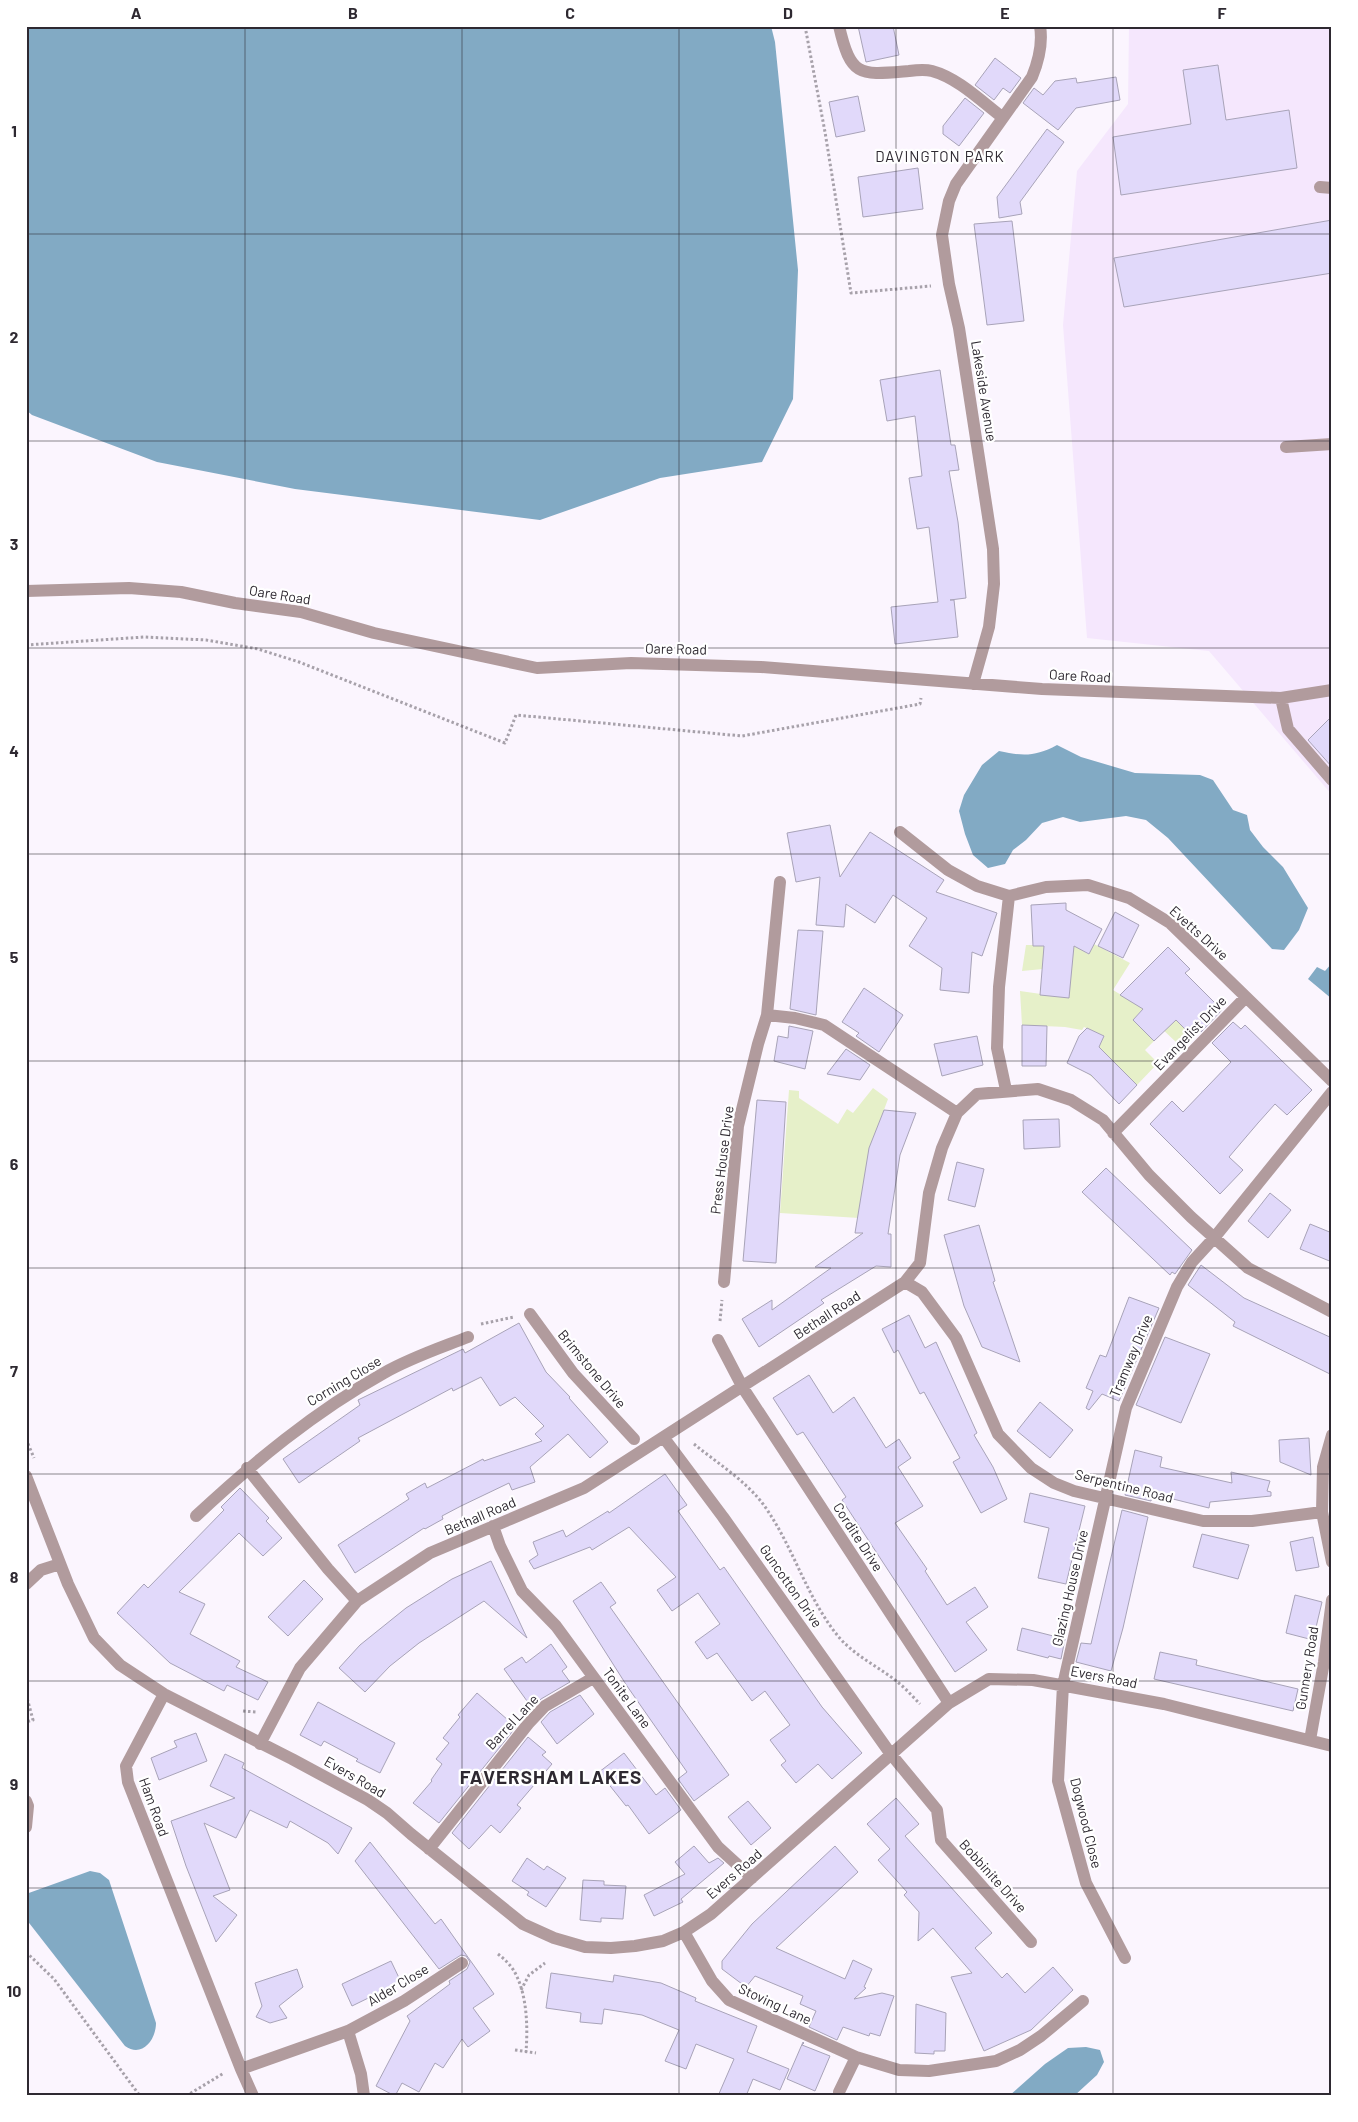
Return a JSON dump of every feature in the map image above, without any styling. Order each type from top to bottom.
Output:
[{"type":"street","points":[[839,26],[848,58],[853,66],[862,72],[874,74],[930,70],[945,75],[957,82],[1002,117]]},
{"type":"street","name":"Lakeside Avenue","points":[[973,684],[990,618],[994,584],[993,549],[959,328],[949,284],[942,235],[949,201],[956,184],[1032,77],[1041,49],[1040,26]]},
{"type":"street","points":[[1286,447],[1332,444]]},
{"type":"street","name":"Oare Road","points":[[26,591],[129,588],[181,592],[235,603],[301,612],[374,633],[537,668],[631,663],[761,666],[973,684],[1113,693],[1281,698],[1332,690]]},
{"type":"street","points":[[1281,698],[1288,729],[1332,780]]},
{"type":"street","points":[[900,832],[948,870],[977,886],[1009,896],[999,987],[997,1048],[1006,1090]]},
{"type":"street","name":"Press House Drive","points":[[724,1282],[738,1126],[767,1015],[780,882]]},
{"type":"street","name":"Evetts Drive","points":[[1009,896],[1046,887],[1088,885],[1129,898],[1170,923],[1246,998]]},
{"type":"street","name":"Evangelist Drive","points":[[1113,1133],[1246,998],[1332,1081]]},
{"type":"street","points":[[767,1015],[795,1018],[824,1025],[957,1113]]},
{"type":"street","name":"Bethall Road","points":[[260,1744],[300,1668],[357,1601],[430,1553],[584,1488],[743,1388],[905,1282],[920,1263],[929,1193],[942,1148],[957,1113],[977,1094],[1006,1090],[1038,1089],[1071,1100],[1102,1120],[1149,1175],[1248,1268],[1332,1312]]},
{"type":"street","points":[[1214,1238],[1332,1092]]},
{"type":"street","name":"Tramway Drive","points":[[1106,1498],[1126,1408],[1154,1339],[1192,1262],[1214,1238]]},
{"type":"street","name":"Serpentine Road","points":[[905,1282],[922,1292],[956,1338],[998,1434],[1031,1468],[1054,1483],[1074,1491],[1203,1521],[1252,1522],[1322,1512]]},
{"type":"street","name":"Brimstone Drive","points":[[530,1314],[573,1373],[634,1440]]},
{"type":"street","name":"Corning Close","points":[[196,1516],[247,1468],[298,1427],[384,1372],[468,1337]]},
{"type":"street","name":"Cordite Drive","points":[[718,1340],[743,1388],[949,1703]]},
{"type":"street","points":[[1332,1435],[1323,1467],[1322,1512],[1332,1562]]},
{"type":"street","name":"Guncotton Drive","points":[[664,1438],[723,1517],[890,1753]]},
{"type":"street","points":[[247,1468],[328,1569],[357,1601]]},
{"type":"street","points":[[26,1476],[60,1564],[94,1638],[120,1665],[164,1694]]},
{"type":"street","name":"Glazing House Drive","points":[[1063,1685],[1106,1498]]},
{"type":"street","name":"Tonite Lane","points":[[493,1526],[500,1546],[522,1591],[556,1626],[718,1847],[752,1878]]},
{"type":"street","points":[[26,1584],[41,1570],[60,1564]]},
{"type":"street","name":"Gunnery Road","points":[[1310,1740],[1324,1662],[1332,1600]]},
{"type":"street","name":"Barrel Lane","points":[[429,1849],[528,1724],[545,1706],[593,1678]]},
{"type":"street","name":"Evers Road","points":[[164,1694],[260,1744],[292,1758],[368,1800],[387,1813],[523,1924],[554,1938],[585,1947],[611,1948],[635,1946],[664,1941],[684,1932],[711,1914],[867,1776],[890,1753],[949,1703],[989,1679],[1033,1680],[1164,1704],[1332,1746]]},
{"type":"street","name":"Dogwood Close","points":[[1063,1685],[1058,1781],[1086,1883],[1125,1958]]},
{"type":"street","name":"Ham Road","points":[[164,1694],[126,1766],[128,1782],[253,2096]]},
{"type":"street","name":"Bobbinite Drive","points":[[890,1753],[937,1810],[941,1840],[1031,1942]]},
{"type":"street","points":[[26,1801],[28,1806],[26,1827]]},
{"type":"street","name":"Stoving Lane","points":[[684,1932],[712,1981],[729,2000],[856,2056],[899,2070],[930,2071],[996,2062],[1020,2050],[1041,2036],[1082,2001]]},
{"type":"street","name":"Alder Close","points":[[241,2069],[348,2030],[404,2002],[462,1963]]},
{"type":"street","points":[[348,2030],[361,2074],[364,2096]]},
{"type":"street","points":[[839,2092],[856,2056]]},
{"type":"path","points":[[805,26],[825,132],[851,294],[949,284]]},
{"type":"path","points":[[26,645],[144,637],[206,640],[258,649],[299,662],[504,743],[516,716],[742,736],[920,704],[923,680]]},
{"type":"path","points":[[718,1340],[724,1282]]},
{"type":"path","points":[[468,1337],[471,1327],[488,1321],[530,1314]]},
{"type":"path","points":[[675,1429],[747,1486],[762,1503],[783,1537],[825,1620],[840,1639],[865,1660],[901,1685],[926,1710]]},
{"type":"path","points":[[26,1439],[35,1461]]},
{"type":"path","points":[[26,1694],[33,1720],[26,1722]]},
{"type":"path","points":[[241,1710],[255,1712],[262,1707]]},
{"type":"path","points":[[26,1952],[54,1979],[140,2096]]},
{"type":"path","points":[[498,1954],[514,1970],[521,1990],[527,2030],[526,2052]]},
{"type":"path","points":[[521,1990],[529,1975],[545,1963]]},
{"type":"path","points":[[515,2050],[536,2053]]},
{"type":"path","points":[[186,2096],[225,2073],[241,2069]]},
{"type":"shaded area","points":[[1129,26],[1332,26],[1332,795],[1209,651],[1087,638],[1063,325],[1077,171],[1128,104]]},
{"type":"green space","points":[[1088,922],[1077,947],[1088,954],[1094,944],[1130,963],[1113,990],[1128,999],[1146,969],[1168,991],[1175,1019],[1188,1032],[1177,1043],[1142,1010],[1133,1020],[1154,1041],[1145,1050],[1158,1063],[1137,1085],[1098,1082],[1087,1073],[1104,1036],[1084,1027],[1082,1030],[1065,1027],[1022,1025],[1020,991],[1069,998],[1043,969],[1022,971],[1026,945],[1050,945],[1068,931]]},
{"type":"green space","points":[[873,1088],[888,1099],[872,1142],[859,1218],[780,1213],[789,1090],[799,1091],[799,1098],[838,1124],[847,1109],[853,1113]]},
{"type":"water","points":[[26,26],[771,26],[775,42],[798,270],[793,399],[762,462],[660,478],[540,520],[295,489],[157,462],[32,415],[26,410]]},
{"type":"water","points":[[1057,745],[1081,757],[1135,773],[1200,775],[1213,780],[1233,810],[1247,815],[1250,830],[1263,847],[1283,867],[1308,908],[1299,930],[1284,950],[1272,949],[1168,838],[1146,820],[1126,816],[1080,822],[1063,817],[1042,823],[1026,840],[1013,850],[1005,864],[988,868],[973,855],[959,811],[964,795],[982,765],[999,751],[1028,754],[1042,752]]},
{"type":"water","points":[[1332,963],[1332,999],[1308,979],[1317,967],[1325,971]]},
{"type":"water","points":[[90,1871],[100,1873],[109,1880],[156,2023],[151,2041],[137,2050],[125,2046],[26,1919],[26,1894]]},
{"type":"water","points":[[1086,2047],[1100,2050],[1104,2062],[1097,2075],[1074,2096],[1009,2096],[1045,2064],[1068,2048]]},
{"type":"building","points":[[858,26],[893,26],[899,55],[866,62]]},
{"type":"building","points":[[995,58],[1021,78],[1010,93],[1003,88],[994,100],[975,85]]},
{"type":"building","points":[[1218,65],[1226,120],[1289,110],[1297,168],[1121,195],[1113,137],[1191,124],[1183,70]]},
{"type":"building","points":[[1116,77],[1120,100],[1076,108],[1058,130],[1023,103],[1034,88],[1043,95],[1055,81],[1076,78],[1077,83]]},
{"type":"building","points":[[858,96],[865,131],[836,137],[829,102]]},
{"type":"building","points":[[965,98],[984,113],[959,146],[943,134],[943,126]]},
{"type":"building","points":[[1047,129],[1064,142],[1020,202],[1022,214],[999,218],[997,197]]},
{"type":"building","points":[[918,168],[923,209],[863,217],[858,177]]},
{"type":"building","points":[[1332,220],[1332,273],[1124,307],[1114,258]]},
{"type":"building","points":[[1012,221],[1024,321],[987,325],[974,224]]},
{"type":"building","points":[[940,370],[951,445],[955,445],[959,470],[949,471],[958,522],[966,598],[950,600],[954,600],[958,637],[895,644],[891,607],[938,602],[929,527],[917,529],[909,478],[922,476],[915,416],[887,421],[880,380]]},
{"type":"building","points":[[1332,716],[1332,767],[1308,740]]},
{"type":"building","points":[[830,825],[840,877],[870,832],[944,880],[936,892],[997,913],[982,956],[972,952],[969,993],[940,990],[942,968],[909,946],[927,918],[893,895],[875,923],[846,904],[844,927],[816,925],[820,877],[796,882],[787,833]]},
{"type":"building","points":[[1066,903],[1066,910],[1102,929],[1089,954],[1074,946],[1069,998],[1040,995],[1044,946],[1033,946],[1031,905]]},
{"type":"building","points":[[1115,912],[1139,925],[1123,958],[1098,946]]},
{"type":"building","points":[[798,930],[823,931],[816,1015],[790,1009]]},
{"type":"building","points":[[1168,947],[1190,969],[1185,973],[1222,1010],[1201,1032],[1194,1026],[1188,1032],[1176,1020],[1154,1041],[1133,1020],[1143,1009],[1120,995]]},
{"type":"building","points":[[864,988],[903,1015],[879,1052],[856,1036],[859,1033],[842,1022]]},
{"type":"building","points":[[1233,1022],[1241,1029],[1245,1025],[1312,1090],[1287,1115],[1275,1104],[1258,1123],[1229,1157],[1243,1170],[1220,1194],[1150,1124],[1172,1101],[1183,1112],[1231,1062],[1212,1043]]},
{"type":"building","points":[[1022,1025],[1047,1026],[1046,1066],[1022,1066]]},
{"type":"building","points":[[789,1026],[813,1031],[805,1069],[774,1061],[778,1036],[788,1038]]},
{"type":"building","points":[[1087,1028],[1104,1036],[1099,1047],[1137,1085],[1119,1104],[1091,1075],[1067,1063],[1079,1036]]},
{"type":"building","points":[[977,1036],[983,1065],[942,1076],[934,1044]]},
{"type":"building","points":[[846,1049],[870,1065],[860,1080],[827,1074]]},
{"type":"building","points":[[757,1100],[786,1102],[776,1263],[743,1261]]},
{"type":"building","points":[[884,1110],[916,1113],[900,1155],[888,1234],[891,1234],[891,1267],[876,1266],[821,1300],[824,1303],[759,1347],[742,1319],[772,1300],[772,1310],[831,1268],[815,1267],[863,1233],[855,1233],[869,1148]]},
{"type":"building","points":[[1059,1119],[1060,1147],[1024,1149],[1023,1120]]},
{"type":"building","points":[[957,1162],[984,1169],[975,1207],[948,1200]]},
{"type":"building","points":[[1106,1168],[1192,1250],[1175,1274],[1172,1272],[1170,1275],[1082,1192]]},
{"type":"building","points":[[1270,1193],[1291,1210],[1268,1238],[1248,1221]]},
{"type":"building","points":[[1310,1224],[1332,1233],[1332,1262],[1300,1249]]},
{"type":"building","points":[[979,1225],[995,1281],[993,1282],[1020,1362],[982,1347],[964,1306],[944,1235]]},
{"type":"building","points":[[1201,1265],[1244,1298],[1332,1338],[1332,1375],[1233,1326],[1235,1322],[1188,1285]]},
{"type":"building","points":[[1129,1297],[1159,1308],[1119,1401],[1102,1394],[1089,1410],[1086,1408],[1093,1391],[1086,1388],[1100,1355],[1106,1357]]},
{"type":"building","points":[[909,1315],[925,1348],[936,1342],[977,1433],[974,1435],[993,1467],[1007,1499],[981,1513],[953,1462],[960,1458],[924,1392],[920,1394],[898,1350],[894,1353],[882,1329]]},
{"type":"building","points":[[519,1323],[546,1372],[608,1442],[590,1458],[568,1434],[530,1467],[535,1482],[512,1490],[509,1483],[461,1506],[442,1516],[443,1519],[424,1528],[355,1573],[338,1545],[409,1499],[406,1494],[425,1483],[427,1488],[483,1459],[484,1461],[542,1441],[535,1434],[544,1426],[515,1397],[500,1406],[481,1377],[453,1391],[452,1388],[358,1438],[360,1441],[299,1483],[283,1459],[360,1405],[358,1400],[463,1349],[465,1353]]},
{"type":"building","points":[[1165,1337],[1210,1354],[1181,1423],[1136,1405]]},
{"type":"building","points":[[809,1375],[833,1413],[854,1397],[886,1448],[899,1439],[911,1458],[898,1467],[923,1506],[895,1523],[927,1569],[925,1571],[947,1605],[975,1587],[988,1607],[966,1622],[987,1650],[955,1672],[842,1500],[846,1497],[803,1432],[797,1435],[773,1398]]},
{"type":"building","points":[[1040,1402],[1073,1430],[1050,1458],[1017,1431]]},
{"type":"building","points":[[1309,1438],[1311,1475],[1280,1462],[1279,1440]]},
{"type":"building","points":[[1135,1450],[1162,1457],[1160,1467],[1232,1483],[1231,1472],[1270,1481],[1267,1491],[1271,1492],[1271,1496],[1210,1502],[1209,1508],[1153,1494],[1151,1501],[1125,1495]]},
{"type":"building","points":[[665,1474],[687,1505],[678,1511],[720,1570],[724,1567],[822,1707],[862,1753],[832,1779],[818,1764],[796,1783],[781,1765],[786,1761],[770,1740],[790,1725],[765,1691],[752,1701],[717,1653],[707,1659],[695,1642],[720,1624],[698,1593],[672,1611],[657,1590],[676,1577],[629,1527],[592,1550],[590,1547],[534,1569],[529,1561],[538,1555],[533,1542],[563,1530],[566,1537],[608,1511],[609,1513]]},
{"type":"building","points":[[240,1488],[269,1518],[266,1521],[282,1538],[263,1556],[239,1533],[179,1592],[205,1604],[190,1634],[240,1661],[236,1667],[268,1682],[258,1700],[227,1685],[224,1691],[170,1663],[117,1613],[144,1584],[148,1588],[224,1510],[221,1507]]},
{"type":"building","points":[[1030,1493],[1085,1506],[1066,1584],[1038,1578],[1049,1528],[1024,1522]]},
{"type":"building","points":[[1122,1510],[1148,1517],[1123,1628],[1111,1671],[1076,1662],[1081,1643],[1091,1644]]},
{"type":"building","points":[[1202,1534],[1249,1545],[1238,1579],[1193,1567]]},
{"type":"building","points":[[1313,1537],[1319,1567],[1296,1571],[1290,1542]]},
{"type":"building","points":[[491,1561],[527,1638],[484,1601],[419,1643],[390,1666],[365,1692],[339,1668],[360,1645],[406,1608],[452,1579]]},
{"type":"building","points":[[304,1580],[323,1599],[288,1636],[268,1617]]},
{"type":"building","points":[[601,1582],[616,1603],[610,1607],[729,1775],[694,1801],[678,1779],[687,1772],[627,1686],[573,1601]]},
{"type":"building","points":[[1295,1595],[1322,1602],[1313,1640],[1286,1633]]},
{"type":"building","points":[[1022,1628],[1065,1639],[1061,1659],[1049,1656],[1048,1658],[1017,1650]]},
{"type":"building","points":[[551,1644],[567,1667],[562,1671],[570,1682],[541,1699],[532,1708],[504,1669],[522,1657],[526,1663]]},
{"type":"building","points":[[1160,1652],[1197,1660],[1196,1665],[1298,1689],[1293,1711],[1154,1679]]},
{"type":"building","points":[[477,1693],[516,1727],[439,1823],[413,1803],[432,1781],[442,1764],[436,1759],[449,1743],[443,1738],[460,1717],[458,1715]]},
{"type":"building","points":[[580,1695],[594,1714],[557,1744],[541,1722],[550,1712]]},
{"type":"building","points":[[318,1702],[395,1743],[380,1773],[324,1741],[321,1746],[300,1735]]},
{"type":"building","points":[[196,1733],[207,1761],[159,1780],[151,1758],[177,1747],[174,1741]]},
{"type":"building","points":[[528,1737],[546,1752],[542,1755],[552,1764],[517,1805],[521,1808],[500,1833],[491,1825],[469,1849],[452,1833]]},
{"type":"building","points":[[624,1753],[656,1795],[665,1788],[681,1810],[649,1834],[628,1805],[626,1806],[599,1772]]},
{"type":"building","points":[[225,1754],[244,1763],[242,1768],[352,1828],[338,1854],[328,1843],[290,1821],[287,1828],[250,1810],[236,1838],[204,1823],[230,1890],[213,1896],[237,1915],[216,1942],[186,1866],[171,1821],[235,1798],[210,1786]]},
{"type":"building","points":[[896,1798],[919,1824],[905,1836],[992,1933],[975,1948],[1002,1978],[1007,1973],[1025,1993],[1053,1967],[1073,1990],[1031,2030],[984,2051],[951,1977],[972,1973],[933,1928],[918,1941],[919,1912],[904,1895],[907,1892],[878,1860],[890,1849],[867,1824]]},
{"type":"building","points":[[748,1801],[771,1828],[751,1845],[728,1817]]},
{"type":"building","points":[[370,1842],[435,1924],[441,1919],[494,1994],[473,2008],[490,2031],[468,2047],[462,2039],[443,2068],[435,2063],[419,2092],[402,2083],[395,2096],[376,2086],[410,2021],[407,2016],[450,1984],[449,1981],[467,1969],[470,1962],[466,1956],[461,1955],[439,1969],[355,1861]]},
{"type":"building","points":[[694,1846],[709,1863],[718,1858],[724,1863],[681,1899],[683,1902],[654,1916],[644,1895],[685,1874],[675,1862]]},
{"type":"building","points":[[835,1846],[858,1872],[776,1948],[845,1979],[853,1960],[872,1969],[864,1987],[866,1988],[854,1999],[882,1993],[894,1996],[880,2036],[870,2033],[869,2036],[843,2027],[837,2040],[809,2027],[816,2011],[800,2004],[803,1996],[755,1976],[746,1987],[722,1969],[722,1961],[752,1924]]},
{"type":"building","points":[[527,1858],[544,1870],[547,1866],[566,1878],[546,1907],[527,1895],[529,1892],[512,1881]]},
{"type":"building","points":[[583,1880],[604,1881],[604,1885],[626,1886],[623,1919],[601,1918],[601,1922],[580,1920]]},
{"type":"building","points":[[391,1961],[401,1982],[352,2006],[342,1984]]},
{"type":"building","points":[[297,1969],[303,1987],[279,2006],[287,2018],[270,2023],[256,2017],[262,2006],[255,1983]]},
{"type":"building","points":[[551,1973],[613,1982],[614,1975],[661,1983],[696,1998],[695,2001],[757,2026],[747,2052],[789,2069],[780,2090],[753,2079],[746,2096],[718,2096],[734,2059],[696,2044],[686,2069],[665,2061],[679,2030],[642,2015],[604,2009],[602,2024],[580,2022],[581,2013],[546,2008]]},
{"type":"building","points":[[916,2004],[946,2013],[945,2051],[934,2051],[934,2054],[915,2053]]},
{"type":"building","points":[[803,2042],[802,2045],[830,2056],[815,2091],[787,2079]]},
{"type":"district","name":"DAVINGTON PARK","points":[[940,157]]},
{"type":"district","name":"FAVERSHAM LAKES","points":[[551,1777]]}]
